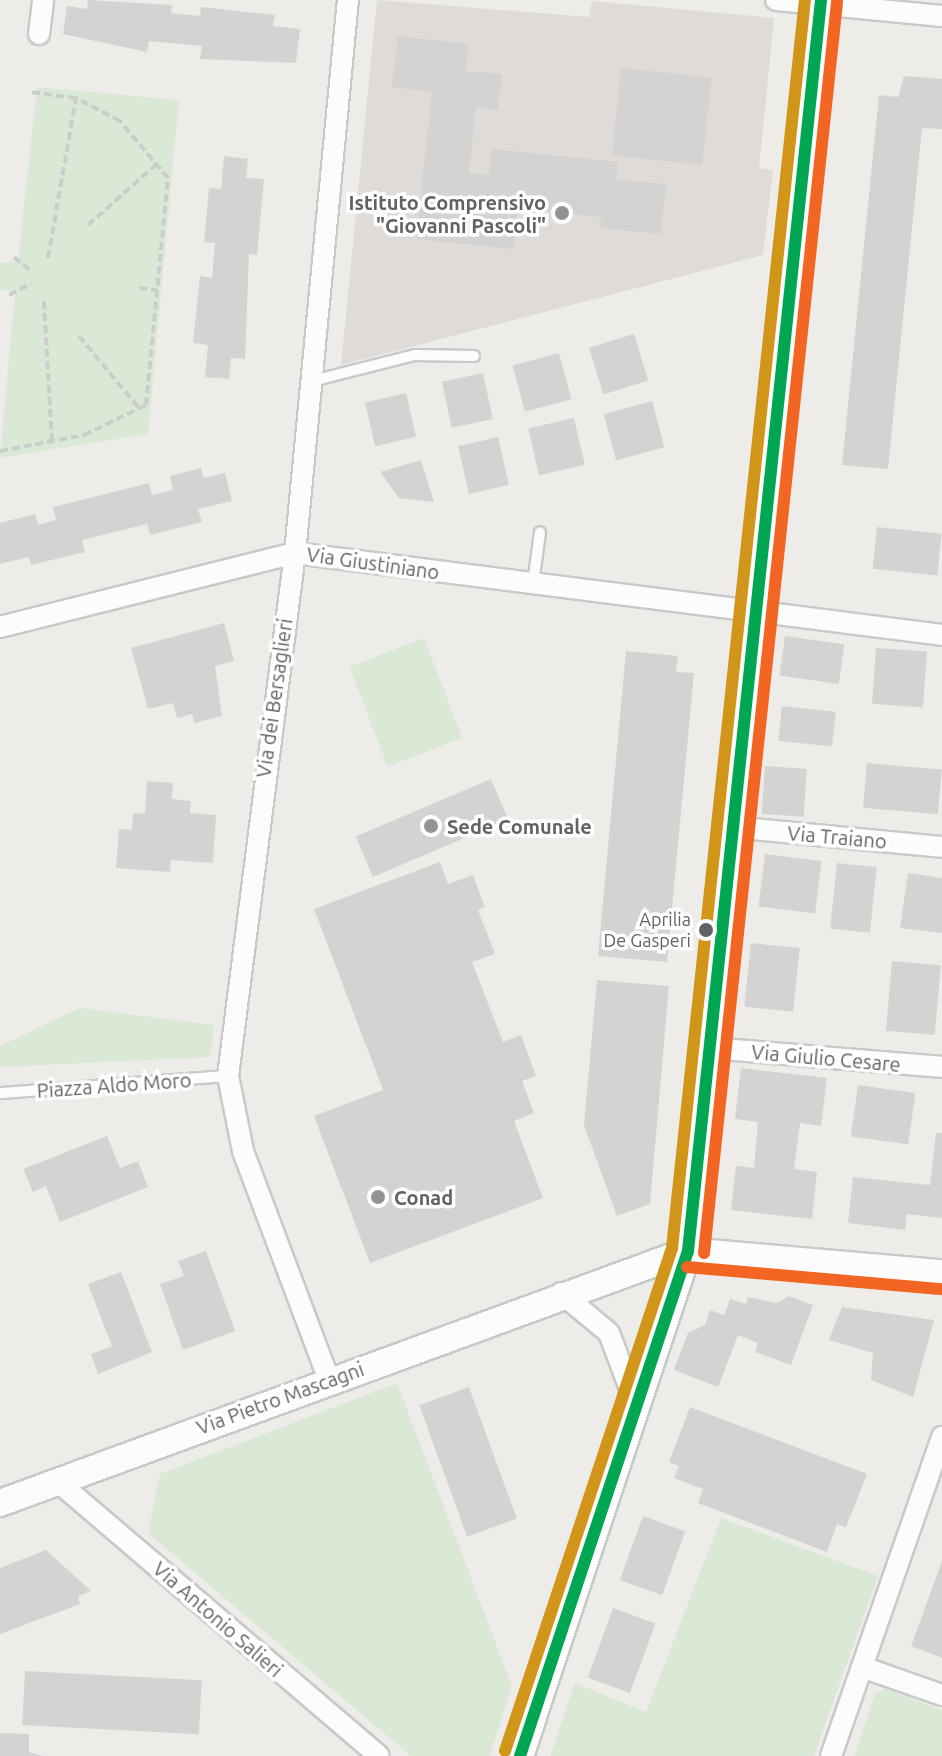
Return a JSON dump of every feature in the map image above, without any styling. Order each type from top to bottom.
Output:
[{"type":"street","points":[[39,34],[43,0]]},
{"type":"street","name":"Via dei Bersaglieri","points":[[329,1380],[243,1151],[228,1076],[295,553],[307,382],[348,0]]},
{"type":"street","points":[[776,0],[942,16]]},
{"type":"street","points":[[520,1756],[688,1251],[711,1048],[752,613],[820,2]]},
{"type":"street","name":"Via Giustiniano","points":[[0,627],[295,553],[942,635]]},
{"type":"street","name":"Via Traiano","points":[[731,827],[942,847]]},
{"type":"street","name":"Via Giulio Cesare","points":[[711,1048],[942,1067]]},
{"type":"street","points":[[688,1251],[942,1273]]},
{"type":"street","name":"Via Pietro Mascagni","points":[[0,1503],[561,1293],[688,1251]]},
{"type":"street","points":[[561,1293],[609,1333],[636,1405]]},
{"type":"street","points":[[831,1756],[942,1437]]},
{"type":"street","name":"Via Antonio Salieri","points":[[57,1481],[379,1756]]},
{"type":"street","points":[[862,1667],[942,1695]]},
{"type":"lane","points":[[307,382],[415,355],[474,356]]},
{"type":"lane","points":[[533,584],[540,532]]},
{"type":"lane","name":"Piazza Aldo Moro","points":[[0,1093],[228,1076]]},
{"type":"path","points":[[0,451],[53,442],[146,405],[168,178],[160,161],[120,121],[76,98],[29,92]]},
{"type":"path","points":[[48,258],[76,98]]},
{"type":"path","points":[[88,225],[160,161]]},
{"type":"path","points":[[14,257],[31,271]]},
{"type":"path","points":[[9,295],[31,284]]},
{"type":"path","points":[[139,288],[157,290]]},
{"type":"path","points":[[44,301],[53,442]]},
{"type":"path","points":[[79,336],[139,408]]},
{"type":"shaded area","name":"Istituto Comprensivo \"Giovanni Pascoli\"","points":[[377,0],[589,17],[592,1],[774,18],[759,168],[773,170],[763,255],[341,365]]},
{"type":"green space","points":[[37,87],[179,100],[148,434],[0,458],[15,292],[0,289],[0,263],[18,261]]},
{"type":"green space","points":[[424,638],[462,738],[388,767],[349,667]]},
{"type":"green space","points":[[80,1008],[214,1025],[210,1057],[0,1067],[0,1046]]},
{"type":"green space","points":[[397,1383],[512,1686],[490,1756],[411,1756],[148,1533],[160,1474]]},
{"type":"green space","points":[[721,1518],[878,1576],[814,1756],[550,1756],[575,1683],[646,1712]]},
{"type":"green space","points":[[885,1689],[942,1710],[942,1756],[854,1756],[875,1694]]},
{"type":"building","points":[[88,0],[172,5],[171,13],[200,16],[201,7],[275,15],[273,26],[300,29],[296,63],[200,59],[202,46],[149,41],[147,52],[63,34],[67,6],[87,9]]},
{"type":"building","points":[[398,36],[469,44],[466,71],[502,74],[498,110],[476,107],[469,173],[489,175],[491,149],[618,162],[616,179],[666,184],[661,234],[600,228],[601,217],[517,208],[513,249],[416,239],[432,92],[392,87]]},
{"type":"building","points":[[621,68],[712,78],[702,165],[612,156]]},
{"type":"building","points":[[904,76],[942,79],[942,129],[922,128],[888,469],[842,465],[879,95],[898,97]]},
{"type":"building","points":[[224,156],[248,159],[246,178],[264,179],[257,255],[249,254],[245,359],[231,358],[229,379],[205,377],[208,345],[193,343],[200,276],[212,278],[215,243],[204,242],[209,188],[221,189]]},
{"type":"building","points":[[634,334],[648,381],[603,395],[589,348]]},
{"type":"building","points":[[559,353],[571,399],[525,412],[513,365]]},
{"type":"building","points":[[483,373],[493,419],[452,428],[442,382]]},
{"type":"building","points":[[406,393],[416,437],[375,446],[365,402]]},
{"type":"building","points":[[652,401],[664,447],[616,460],[604,414]]},
{"type":"building","points":[[574,418],[585,465],[539,475],[528,429]]},
{"type":"building","points":[[498,437],[509,485],[469,494],[458,446]]},
{"type":"building","points":[[421,460],[434,502],[399,498],[380,472]]},
{"type":"building","points":[[201,468],[204,478],[225,473],[232,501],[198,509],[202,522],[150,535],[147,524],[82,540],[85,552],[31,565],[29,557],[0,564],[0,523],[35,514],[38,525],[56,520],[53,507],[149,483],[152,495],[173,490],[170,476]]},
{"type":"building","points":[[877,527],[942,534],[937,576],[873,569]]},
{"type":"building","points":[[224,623],[234,661],[215,666],[222,716],[194,723],[192,714],[177,718],[173,703],[148,709],[131,648]]},
{"type":"building","points":[[785,636],[844,644],[839,684],[779,676]]},
{"type":"building","points":[[876,648],[927,652],[923,707],[872,704]]},
{"type":"building","points":[[626,651],[678,656],[676,672],[694,673],[667,962],[598,956]]},
{"type":"building","points":[[782,706],[836,712],[832,746],[778,741]]},
{"type":"building","points":[[867,763],[942,770],[938,814],[863,808]]},
{"type":"building","points":[[765,766],[807,769],[804,817],[762,814]]},
{"type":"building","name":"Sede Comunale","points":[[491,779],[508,820],[373,877],[356,836]]},
{"type":"building","points":[[147,781],[173,783],[172,799],[191,801],[190,813],[216,815],[213,863],[171,860],[170,872],[116,868],[119,829],[132,830],[133,813],[145,814]]},
{"type":"building","points":[[765,854],[822,861],[815,914],[759,907]]},
{"type":"building","points":[[440,862],[448,884],[473,875],[485,907],[478,910],[495,954],[472,962],[503,1042],[521,1035],[536,1076],[522,1081],[534,1113],[514,1121],[543,1198],[370,1263],[314,1116],[383,1090],[314,909]]},
{"type":"building","points":[[837,863],[877,867],[870,933],[830,929]]},
{"type":"building","points":[[908,873],[942,878],[942,933],[900,928]]},
{"type":"building","points":[[751,943],[800,948],[793,1012],[744,1007]]},
{"type":"building","points":[[892,961],[941,965],[935,1035],[886,1031]]},
{"type":"building","points":[[597,980],[669,986],[650,1204],[617,1216],[584,1125]]},
{"type":"building","points":[[741,1068],[827,1078],[821,1126],[800,1123],[794,1169],[817,1172],[812,1219],[731,1210],[736,1166],[754,1168],[758,1122],[735,1119]]},
{"type":"building","points":[[858,1085],[915,1093],[908,1145],[851,1136]]},
{"type":"building","points":[[936,1133],[942,1133],[942,1218],[907,1214],[905,1230],[848,1223],[853,1177],[930,1185]]},
{"type":"building","points":[[107,1136],[120,1168],[138,1161],[148,1187],[60,1222],[46,1186],[33,1192],[23,1169]]},
{"type":"building","points":[[206,1251],[235,1331],[183,1350],[160,1284],[184,1276],[178,1261]]},
{"type":"building","points":[[121,1272],[152,1352],[98,1374],[91,1354],[112,1346],[88,1284]]},
{"type":"building","points":[[789,1296],[813,1305],[791,1365],[755,1352],[758,1343],[738,1335],[718,1387],[674,1370],[688,1333],[705,1325],[710,1310],[724,1315],[730,1299],[746,1304],[748,1297],[777,1303]]},
{"type":"building","points":[[842,1307],[934,1320],[913,1397],[871,1380],[873,1353],[829,1340]]},
{"type":"building","points":[[469,1387],[517,1519],[467,1537],[419,1405]]},
{"type":"building","points":[[690,1407],[867,1474],[846,1527],[837,1524],[827,1552],[698,1503],[703,1489],[674,1478],[679,1466],[669,1462]]},
{"type":"building","points":[[643,1516],[685,1531],[662,1595],[620,1580]]},
{"type":"building","points":[[46,1550],[91,1591],[78,1596],[80,1604],[0,1634],[0,1568]]},
{"type":"building","points":[[942,1561],[942,1658],[911,1646]]},
{"type":"building","points":[[613,1608],[655,1623],[630,1693],[588,1678]]},
{"type":"building","points":[[25,1671],[202,1680],[199,1734],[22,1725]]},
{"type":"building","points":[[0,1733],[29,1734],[29,1752],[43,1756],[0,1756]]},
{"type":"transit line","points":[[505,1751],[672,1248],[805,0]]},
{"type":"transit line","points":[[520,1756],[688,1251],[821,0]]},
{"type":"transit line","points":[[704,1253],[837,2]]},
{"type":"transit line","points":[[687,1267],[941,1289]]},
{"type":"place","name":"Istituto Comprensivo \"Giovanni Pascoli\"","points":[[562,213]]},
{"type":"place","name":"Sede Comunale","points":[[431,826]]},
{"type":"place","name":"Aprilia De Gasperi","points":[[706,930]]},
{"type":"place","name":"Conad","points":[[378,1197]]}]
